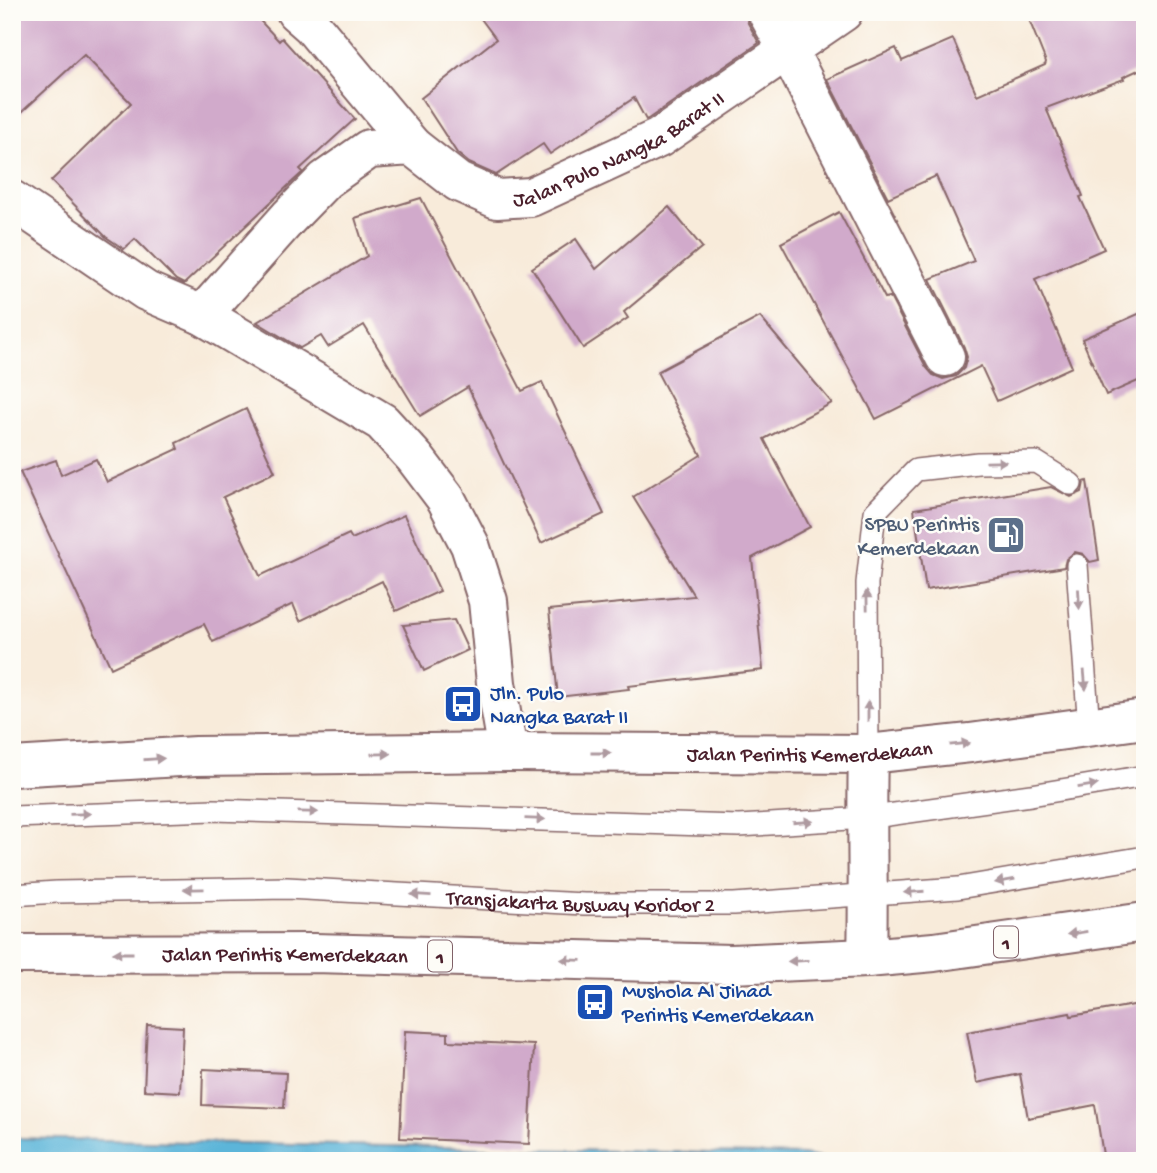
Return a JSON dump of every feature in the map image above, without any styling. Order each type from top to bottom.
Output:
[{"type":"main road","name":"Jalan Pulo Nangka Barat II","points":[[296,12],[312,26],[412,146],[458,182],[497,200],[531,197],[659,138],[843,12]]},
{"type":"main road","points":[[766,12],[945,357]]},
{"type":"main road","points":[[202,315],[325,180],[369,149],[412,146]]},
{"type":"main road","points":[[12,200],[146,291],[202,315],[382,422],[415,458],[446,499],[470,545],[488,601],[496,683],[508,752]]},
{"type":"main road","name":"Jalan Perintis Kemerdekaan","points":[[12,768],[196,756],[508,752],[868,754],[1145,719]]},
{"type":"main road","points":[[867,958],[868,754]]},
{"type":"main road","name":"Jalan Perintis Kemerdekaan","points":[[12,954],[314,953],[730,964],[867,958],[996,944],[1145,922]]},
{"type":"lane","points":[[868,754],[867,583],[875,512],[916,470],[978,463],[1037,462],[1071,484]]},
{"type":"lane","points":[[1077,565],[1089,727]]},
{"type":"lane","points":[[12,817],[214,810],[739,826],[866,818],[1145,776]]},
{"type":"lane","name":"Transjakarta Busway Koridor 2","points":[[12,895],[287,888],[584,904],[734,904],[958,888],[1145,857]]},
{"type":"water","points":[[12,1138],[803,1155],[837,1161],[12,1161]]},
{"type":"building","points":[[12,12],[252,12],[279,41],[282,38],[355,119],[300,169],[303,172],[184,284],[176,280],[135,239],[124,249],[106,237],[51,181],[131,103],[84,55],[12,121]]},
{"type":"building","points":[[476,12],[745,12],[759,43],[648,119],[646,120],[634,98],[550,154],[543,144],[496,175],[469,163],[457,153],[421,98],[496,39]]},
{"type":"building","points":[[1026,12],[1145,12],[1145,67],[1123,77],[1124,79],[1046,108],[1083,196],[1080,197],[1104,249],[1035,279],[1072,367],[997,401],[981,366],[876,419],[781,243],[839,212],[885,298],[890,297],[926,367],[933,375],[943,379],[956,376],[964,368],[967,357],[930,279],[974,261],[936,176],[888,198],[827,79],[896,48],[902,61],[953,39],[977,95],[1045,65]]},
{"type":"building","points":[[421,198],[522,391],[542,382],[604,514],[541,543],[468,387],[420,416],[364,325],[328,347],[321,336],[300,348],[257,322],[367,256],[355,218]]},
{"type":"building","points":[[669,207],[702,247],[624,312],[628,318],[583,348],[532,268],[576,239],[596,269]]},
{"type":"building","points":[[1145,311],[1145,378],[1106,395],[1082,339]]},
{"type":"building","points":[[760,317],[832,403],[764,439],[810,527],[752,558],[763,670],[558,697],[549,610],[694,596],[633,497],[701,455],[657,372]]},
{"type":"building","points":[[246,409],[275,472],[223,497],[260,576],[349,534],[352,539],[404,515],[440,591],[396,611],[382,581],[300,621],[293,604],[213,642],[204,624],[111,668],[20,472],[56,460],[61,475],[96,459],[107,482],[178,449],[176,443]]},
{"type":"building","name":"SPBU Perintis Kemerdekaan","points":[[1087,481],[1099,560],[1090,562],[1083,554],[1075,552],[1066,559],[1064,567],[926,590],[914,509],[1051,487],[1071,497],[1082,492],[1084,482]]},
{"type":"building","points":[[454,620],[468,650],[424,671],[403,625]]},
{"type":"building","points":[[1145,1003],[1145,1153],[1104,1161],[1095,1105],[1028,1118],[1020,1074],[977,1083],[967,1032],[1070,1013],[1071,1016]]},
{"type":"building","points":[[147,1025],[183,1027],[180,1092],[144,1090]]},
{"type":"building","points":[[405,1031],[448,1033],[448,1041],[534,1045],[529,1144],[400,1138]]},
{"type":"building","points":[[203,1069],[286,1073],[284,1108],[202,1105]]},
{"type":"place","name":"SPBU Perintis Kemerdekaan","points":[[1006,535]]},
{"type":"place","name":"Jln. Pulo Nangka Barat II","points":[[463,704]]},
{"type":"place","name":"Mushola Al Jihad Perintis Kemerdekaan","points":[[595,1002]]}]
